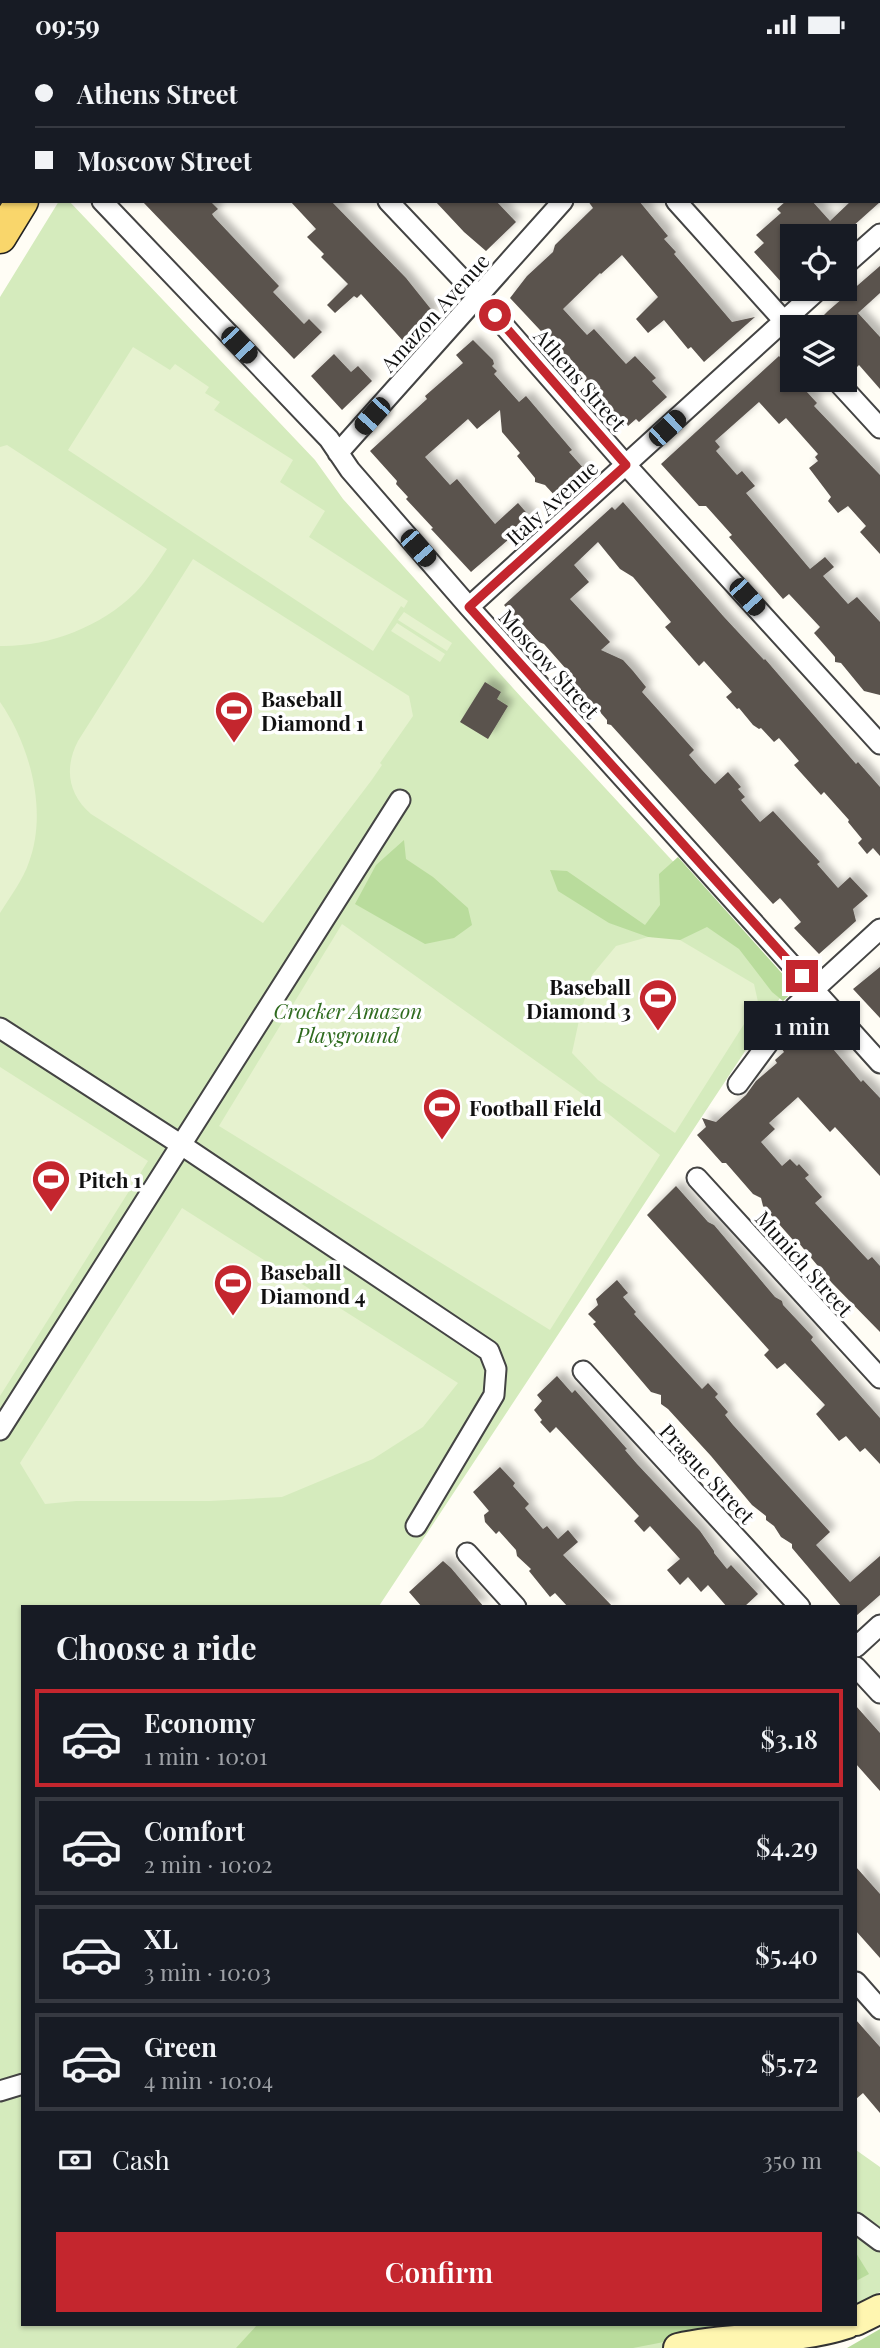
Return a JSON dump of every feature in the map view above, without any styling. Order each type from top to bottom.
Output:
[{"type":"main road","points":[[0,237],[21,203]]},
{"type":"street","name":"Moscow Street","points":[[104,203],[329,439],[350,470],[469,607],[880,1063]]},
{"type":"street","name":"Athens Street","points":[[390,203],[478,296],[626,465],[880,744]]},
{"type":"street","name":"Amazon Avenue","points":[[338,453],[561,203]]},
{"type":"street","points":[[678,203],[780,317]]},
{"type":"street","points":[[857,254],[880,234]]},
{"type":"street","name":"Italy Avenue","points":[[797,315],[809,301]]},
{"type":"street","name":"Italy Avenue","points":[[469,607],[626,465],[780,333]]},
{"type":"street","points":[[847,392],[880,428]]},
{"type":"street","points":[[0,1430],[183,1146],[400,800]]},
{"type":"street","points":[[738,1084],[796,1007],[880,929]]},
{"type":"street","points":[[0,1028],[183,1146],[489,1351],[496,1369],[494,1395],[416,1526]]},
{"type":"street","name":"Munich Street","points":[[697,1178],[880,1378]]},
{"type":"street","name":"Prague Street","points":[[583,1371],[798,1605]]},
{"type":"street","points":[[467,1553],[514,1605]]},
{"type":"street","points":[[857,1646],[880,1625]]},
{"type":"street","points":[[857,1668],[880,1693]]},
{"type":"street","points":[[857,1983],[880,2009]]},
{"type":"street","points":[[0,2091],[21,2085]]},
{"type":"street","points":[[857,2224],[880,2241]]},
{"type":"street","points":[[857,2320],[880,2309]]},
{"type":"street","points":[[678,2348],[805,2334],[839,2326]]},
{"type":"green space","name":"Crocker Amazon Playground","points":[[58,203],[71,203],[315,460],[343,499],[788,986],[380,1605],[21,1605],[21,2326],[795,2326],[793,2348],[0,2348],[0,297]]},
{"type":"green space","points":[[133,347],[170,370],[175,364],[209,387],[205,393],[220,402],[214,410],[293,460],[280,482],[325,511],[309,537],[408,601],[404,608],[401,606],[373,651],[68,450]]},
{"type":"green space","points":[[7,445],[167,549],[140,588],[106,616],[55,639],[0,646],[0,447]]},
{"type":"green space","name":"Baseball Diamond 1","points":[[193,559],[409,696],[413,716],[380,763],[382,765],[371,781],[263,923],[91,814],[77,798],[71,780],[71,761],[78,741]]},
{"type":"green space","points":[[404,612],[452,643],[447,651],[398,620]]},
{"type":"green space","points":[[397,623],[445,654],[440,662],[391,631]]},
{"type":"green space","points":[[0,702],[11,719],[27,758],[33,779],[37,822],[26,869],[0,913]]},
{"type":"green space","points":[[404,840],[406,859],[433,877],[468,908],[472,925],[454,938],[425,944],[355,904],[376,865]]},
{"type":"green space","points":[[678,857],[796,989],[783,1001],[772,992],[739,949],[707,927],[680,940],[665,943],[609,923],[558,891],[550,870],[567,871],[645,925],[660,905],[659,874]]},
{"type":"green space","name":"Football Field","points":[[342,924],[591,1100],[660,1155],[550,1330],[219,1126]]},
{"type":"green space","name":"Baseball Diamond 3","points":[[648,937],[680,940],[754,984],[758,1002],[675,1133],[598,1080],[572,1053],[592,975],[616,946]]},
{"type":"green space","name":"Pitch 1","points":[[0,1067],[148,1161],[0,1396]]},
{"type":"green space","name":"Baseball Diamond 4","points":[[182,1208],[458,1383],[423,1427],[373,1459],[282,1497],[45,1504],[20,1463]]},
{"type":"green space","points":[[857,2151],[880,2167],[880,2292],[857,2304]]},
{"type":"green space","points":[[857,2255],[869,2274],[857,2280]]},
{"type":"green space","points":[[256,2326],[747,2326],[633,2348],[236,2348]]},
{"type":"green space","points":[[880,2329],[880,2348],[847,2348]]},
{"type":"building","points":[[144,203],[212,203],[218,209],[212,214],[214,217],[279,286],[273,292],[304,324],[309,319],[322,332],[294,359]]},
{"type":"building","points":[[292,203],[333,203],[406,278],[434,313],[404,342],[361,294],[357,298],[354,296],[335,313],[327,305],[348,284],[321,257],[324,254],[307,237],[316,229]]},
{"type":"building","points":[[437,203],[498,203],[516,222],[486,251]]},
{"type":"building","points":[[589,203],[641,203],[668,236],[664,239],[676,252],[674,254],[732,322],[755,317],[704,362],[691,347],[688,349],[664,320],[648,333],[636,319],[658,297],[622,255],[600,273],[563,309],[587,335],[594,329],[626,364],[635,356],[656,378],[652,381],[667,397],[639,422],[636,419],[628,426],[586,384],[583,376],[510,298],[527,276],[553,252],[555,245],[593,208]]},
{"type":"building","points":[[784,203],[814,203],[830,221],[849,203],[879,203],[855,224],[780,224],[780,281],[754,252],[764,243],[756,235],[781,213],[777,209]]},
{"type":"building","points":[[880,266],[880,293],[858,313],[880,337],[880,389],[859,365],[857,367],[857,315],[824,315],[840,301],[857,301],[857,286]]},
{"type":"building","points":[[473,340],[493,360],[492,366],[497,371],[494,374],[519,402],[526,396],[572,450],[569,452],[585,470],[556,497],[545,485],[535,482],[535,478],[517,456],[520,453],[502,432],[500,410],[477,429],[468,419],[425,457],[450,485],[457,479],[495,524],[518,503],[532,519],[471,572],[431,529],[433,528],[406,499],[408,497],[396,484],[397,481],[370,451],[427,399],[425,396],[463,363],[456,355]]},
{"type":"building","points":[[334,354],[351,372],[358,366],[372,381],[342,410],[311,376]]},
{"type":"building","points":[[779,356],[780,392],[807,392],[817,403],[814,406],[880,475],[880,554],[860,532],[866,526],[848,506],[838,513],[828,501],[831,497],[809,468],[818,461],[815,457],[818,454],[786,418],[779,424],[759,402],[715,441],[720,447],[716,451],[737,475],[742,471],[755,486],[746,493],[810,569],[825,557],[834,567],[823,576],[848,604],[857,597],[880,622],[880,695],[864,691],[841,663],[835,662],[835,657],[814,633],[820,627],[789,594],[783,599],[706,506],[699,506],[661,464]]},
{"type":"building","points":[[623,502],[856,764],[858,762],[880,787],[880,856],[873,848],[867,854],[858,843],[862,839],[849,820],[824,792],[821,795],[794,765],[799,761],[779,738],[774,742],[726,697],[732,692],[704,661],[699,666],[665,627],[671,622],[633,577],[620,569],[598,542],[574,565],[589,582],[570,599],[610,642],[601,650],[623,660],[633,671],[646,687],[642,692],[694,750],[689,755],[702,770],[715,784],[728,772],[741,787],[738,789],[745,797],[741,800],[760,822],[773,811],[820,862],[817,864],[838,888],[850,877],[868,896],[853,909],[856,921],[819,954],[794,928],[801,922],[780,898],[773,904],[611,725],[607,724],[607,720],[572,680],[574,678],[544,644],[504,605],[612,507],[615,510]]},
{"type":"building","points":[[485,682],[501,692],[497,699],[508,706],[488,739],[460,722]]},
{"type":"building","points":[[880,967],[880,1018],[853,989]]},
{"type":"building","points":[[811,1023],[861,1082],[863,1080],[880,1098],[880,1176],[835,1127],[830,1132],[798,1097],[769,1123],[775,1129],[761,1142],[782,1166],[790,1159],[797,1166],[799,1164],[809,1175],[805,1178],[822,1197],[815,1203],[868,1260],[872,1257],[880,1266],[880,1332],[832,1283],[798,1242],[793,1240],[763,1206],[761,1198],[753,1194],[697,1135],[706,1127],[702,1118],[716,1122],[777,1063],[775,1060],[784,1052],[782,1049]]},
{"type":"building","points":[[676,1186],[708,1222],[714,1225],[775,1297],[782,1301],[813,1337],[811,1340],[880,1418],[880,1464],[865,1448],[860,1452],[846,1436],[839,1441],[816,1414],[825,1405],[785,1363],[777,1369],[764,1355],[769,1350],[647,1215]]},
{"type":"building","points":[[617,1280],[628,1293],[623,1297],[636,1312],[634,1314],[702,1389],[708,1383],[718,1394],[715,1397],[728,1412],[725,1415],[733,1425],[830,1532],[816,1545],[850,1582],[880,1556],[880,1595],[857,1615],[857,1605],[840,1605],[792,1548],[792,1544],[781,1537],[766,1520],[766,1516],[752,1505],[711,1456],[661,1404],[661,1395],[651,1392],[593,1324],[596,1322],[588,1314],[598,1305],[596,1299]]},
{"type":"building","points":[[557,1376],[572,1393],[575,1390],[637,1464],[700,1531],[727,1569],[731,1565],[758,1594],[746,1605],[725,1605],[708,1585],[701,1592],[688,1577],[680,1585],[667,1570],[680,1559],[650,1526],[644,1532],[634,1521],[639,1516],[556,1427],[550,1433],[540,1422],[542,1420],[534,1410],[542,1401],[537,1395]]},
{"type":"building","points":[[500,1467],[515,1483],[513,1486],[529,1504],[525,1508],[543,1529],[547,1526],[558,1539],[568,1530],[578,1542],[563,1555],[611,1605],[566,1605],[555,1593],[550,1597],[529,1571],[531,1569],[517,1556],[516,1550],[499,1531],[496,1534],[485,1522],[484,1515],[489,1511],[473,1492]]},
{"type":"building","points":[[443,1561],[482,1605],[420,1605],[409,1592]]},
{"type":"building","points":[[857,1707],[880,1733],[880,1791],[857,1765]]},
{"type":"building","points":[[857,1868],[880,1894],[880,1958],[857,1932]]},
{"type":"building","points":[[857,2021],[880,2047],[880,2113],[863,2093],[857,2098]]},
{"type":"place","name":"Baseball Diamond 1","points":[[234,744]]},
{"type":"place","name":"Baseball Diamond 3","points":[[658,1032]]},
{"type":"place","name":"Football Field","points":[[442,1141]]},
{"type":"place","name":"Pitch 1","points":[[51,1213]]},
{"type":"place","name":"Baseball Diamond 4","points":[[233,1317]]},
{"type":"route","points":[[495,315],[626,465],[469,607],[802,976]]}]
